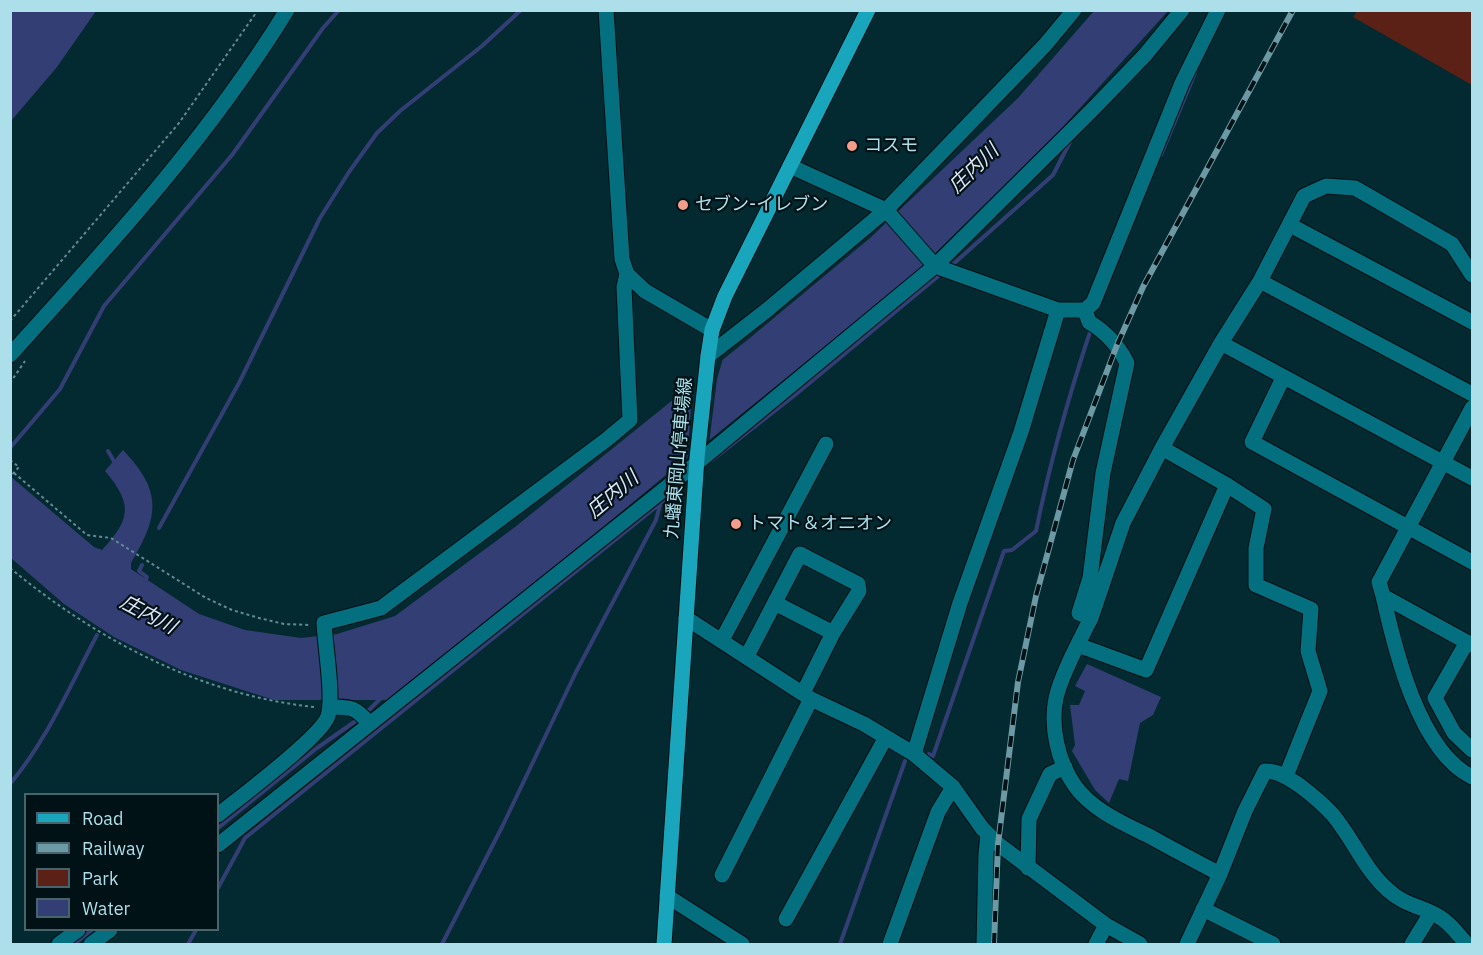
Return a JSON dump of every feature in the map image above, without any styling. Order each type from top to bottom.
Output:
[{"type":"main road","name":"九蟠東岡山停車場線","points":[[664,945],[697,461],[712,330],[725,296],[868,10]]},
{"type":"street","points":[[10,355],[147,203],[222,107],[287,10]]},
{"type":"street","points":[[606,10],[622,259],[627,274],[645,291],[712,330]]},
{"type":"street","points":[[707,361],[887,211],[1045,45],[1074,10]]},
{"type":"street","points":[[219,844],[365,719],[697,461],[940,267],[1145,55],[1182,10]]},
{"type":"street","points":[[1090,320],[1093,303],[1182,83],[1218,10]]},
{"type":"street","points":[[790,166],[887,211],[940,267],[1090,320],[1121,349],[1127,363],[1104,473],[1090,578],[1079,613],[1091,618]]},
{"type":"street","points":[[1220,874],[1113,817],[1092,803],[1076,787],[1065,767],[1055,732],[1056,696],[1091,618],[1123,523],[1221,343],[1260,281],[1304,196],[1326,186],[1355,188],[1452,244],[1473,275]]},
{"type":"street","points":[[1290,225],[1473,322]]},
{"type":"street","points":[[219,814],[324,724],[330,705],[324,626],[381,608],[630,420],[624,287],[627,274]]},
{"type":"street","points":[[1260,281],[1473,394]]},
{"type":"street","points":[[914,754],[960,603],[1021,432],[1058,310]]},
{"type":"street","points":[[1221,343],[1473,478]]},
{"type":"street","points":[[1284,378],[1252,442],[1473,562]]},
{"type":"street","points":[[1473,408],[1379,582],[1395,652],[1424,723],[1440,749],[1464,773],[1473,777]]},
{"type":"street","points":[[722,640],[826,444]]},
{"type":"street","points":[[1162,448],[1264,509],[1256,548],[1256,585],[1311,609],[1308,651],[1320,691],[1286,776]]},
{"type":"street","points":[[1078,645],[1146,670],[1227,485]]},
{"type":"street","points":[[722,875],[807,696],[833,633],[859,591],[858,584],[800,554],[747,656]]},
{"type":"street","points":[[1383,596],[1470,643],[1435,698],[1454,733],[1473,750]]},
{"type":"street","points":[[775,603],[833,633]]},
{"type":"street","points":[[686,618],[807,696],[855,719],[914,754],[953,787],[988,835],[1028,868],[1106,925],[1140,945]]},
{"type":"street","points":[[330,705],[351,707],[365,719]]},
{"type":"street","points":[[786,919],[886,736]]},
{"type":"street","points":[[1028,868],[1029,819],[1050,774],[1065,767]]},
{"type":"street","points":[[1186,945],[1265,771],[1274,771],[1286,776],[1314,795],[1334,816],[1386,889],[1397,898],[1442,918],[1467,945]]},
{"type":"street","points":[[890,945],[938,812],[953,787]]},
{"type":"street","points":[[984,945],[988,835]]},
{"type":"street","points":[[667,896],[742,945]]},
{"type":"street","points":[[1203,909],[1273,945]]},
{"type":"street","points":[[1412,945],[1431,913]]},
{"type":"street","points":[[1096,945],[1106,925]]},
{"type":"street","points":[[59,945],[77,931]]},
{"type":"street","points":[[91,945],[109,931]]},
{"type":"path","points":[[10,321],[179,123],[258,10]]},
{"type":"path","points":[[11,460],[19,467],[12,475],[87,535],[111,538],[189,588],[232,610],[284,624],[324,626]]},
{"type":"path","points":[[10,568],[94,629],[165,666],[210,684],[243,693],[283,702],[330,705]]},
{"type":"green space","points":[[1357,11],[1472,11],[1472,85],[1353,17]]},
{"type":"water","points":[[11,10],[96,11],[57,67],[11,121]]},
{"type":"water","name":"庄内川","points":[[1094,11],[1168,11],[1060,130],[910,278],[393,700],[274,700],[181,670],[114,637],[64,604],[11,558],[10,476],[94,547],[102,550],[119,529],[125,511],[120,493],[105,471],[123,450],[145,479],[152,505],[147,531],[131,563],[131,569],[199,614],[245,630],[301,638],[337,634],[395,616],[515,527],[870,238],[1018,98]]},
{"type":"water","points":[[1087,664],[1161,697],[1153,715],[1140,723],[1128,781],[1119,779],[1109,803],[1095,790],[1072,751],[1075,745],[1070,705],[1079,705],[1085,691],[1075,686]]},
{"type":"pier","points":[[724,355],[717,379],[709,444],[687,462],[693,380]]},
{"type":"waterway","points":[[10,448],[60,389],[104,306],[232,155],[323,28],[339,10]]},
{"type":"waterway","points":[[159,528],[239,383],[320,218],[349,172],[377,133],[400,111],[482,46],[521,10]]},
{"type":"waterway","points":[[1161,155],[1195,73]]},
{"type":"waterway","points":[[950,267],[1053,175],[1070,142]]},
{"type":"waterway","points":[[712,460],[795,395],[942,273]]},
{"type":"waterway","points":[[929,754],[933,756],[1004,551],[1012,550],[1036,531],[1060,429],[1091,329]]},
{"type":"waterway","points":[[108,451],[115,463]]},
{"type":"waterway","points":[[219,886],[245,838],[667,498]]},
{"type":"waterway","points":[[442,944],[502,827],[576,672],[656,520],[660,505]]},
{"type":"waterway","points":[[142,565],[139,571],[147,577],[144,583]]},
{"type":"waterway","points":[[10,784],[47,731],[97,635]]},
{"type":"waterway","points":[[366,713],[382,697]]},
{"type":"waterway","points":[[219,827],[317,748],[360,718]]},
{"type":"waterway","points":[[840,944],[905,761]]},
{"type":"waterway","points":[[74,944],[91,931]]},
{"type":"waterway","points":[[188,944],[195,931]]},
{"type":"railway","points":[[994,944],[998,844],[1018,682],[1036,596],[1073,460],[1117,345],[1143,287],[1293,10]]},
{"type":"place","name":"コスモ","points":[[852,146]]},
{"type":"place","name":"セブン-イレブン","points":[[683,205]]},
{"type":"place","name":"トマト＆オニオン","points":[[736,524]]}]
